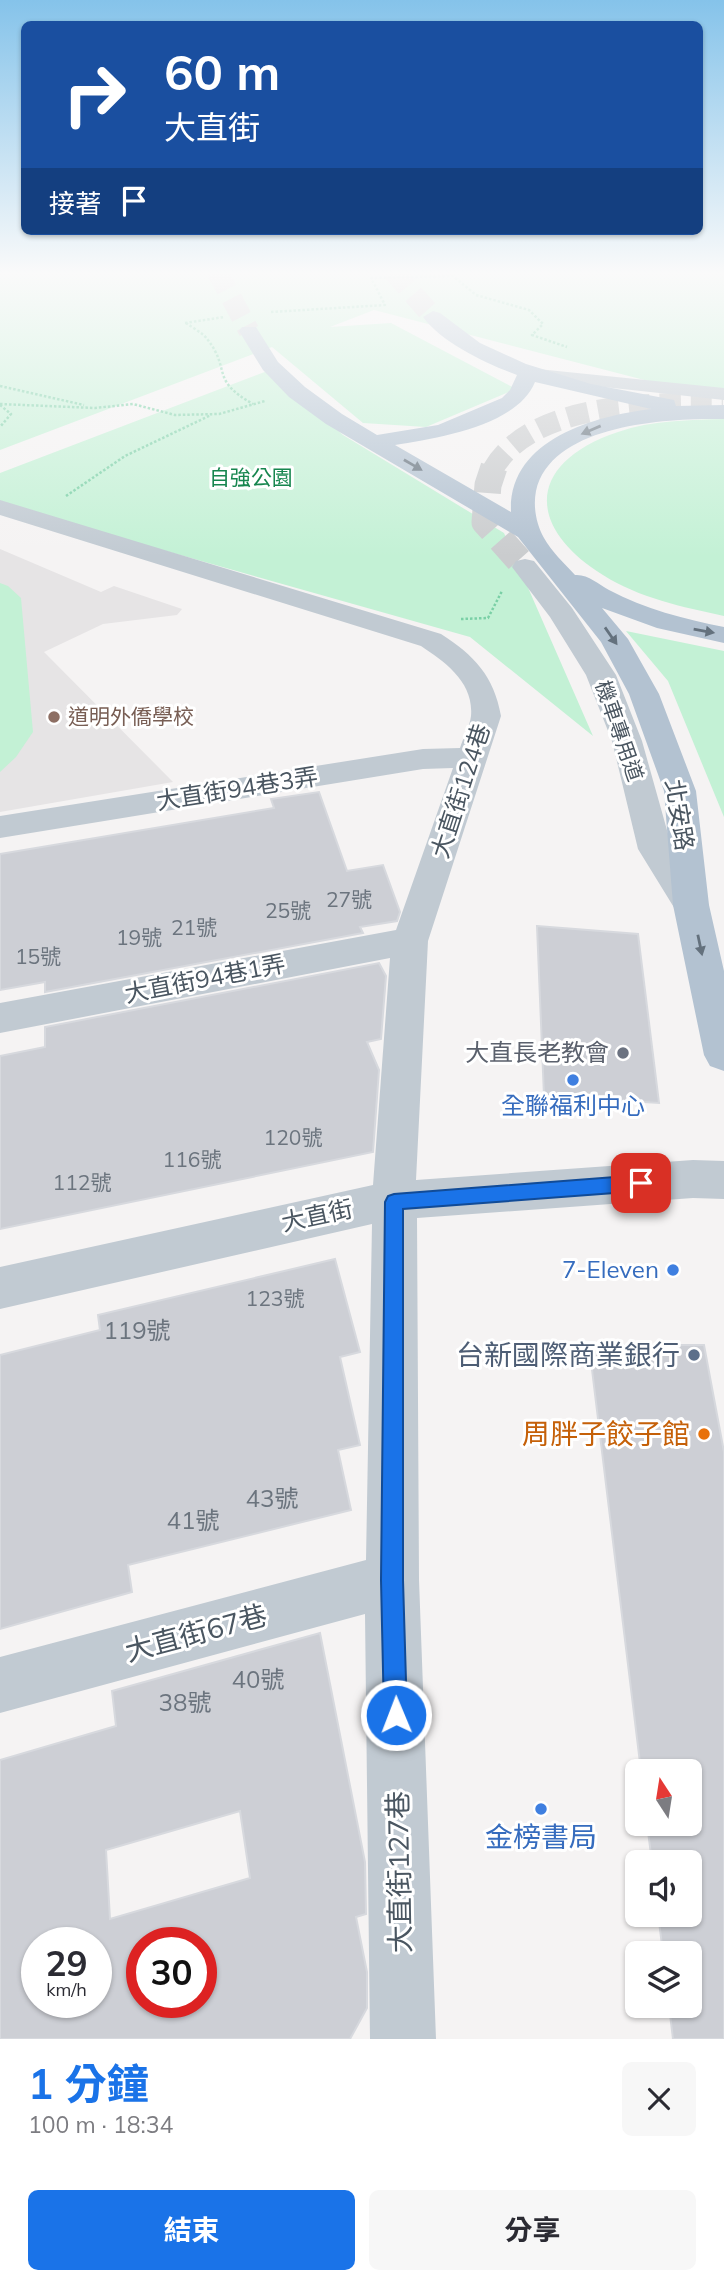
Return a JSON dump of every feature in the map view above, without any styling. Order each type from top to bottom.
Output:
[{"type":"main road","points":[[270,366],[297,392],[334,419],[527,532]]},
{"type":"main road","points":[[374,442],[443,431],[510,403],[520,393],[528,373],[514,366]]},
{"type":"main road","name":"北安路","points":[[720,405],[602,426],[560,444],[532,468],[520,498],[527,532],[539,566],[614,639],[644,694],[680,791],[691,905],[724,1055]]},
{"type":"main road","name":"北安路","points":[[539,566],[636,612],[692,629],[724,635]]},
{"type":"street","points":[[528,373],[720,405]]},
{"type":"street","name":"大直街124巷","points":[[0,507],[431,640],[462,660],[483,691],[486,716],[410,941],[394,1202]]},
{"type":"street","name":"大直街94巷3弄","points":[[0,827],[423,759],[474,757]]},
{"type":"street","name":"大直街94巷1弄","points":[[0,1018],[410,941]]},
{"type":"street","name":"大直街","points":[[0,1288],[354,1207],[679,1180],[724,1180]]},
{"type":"street","name":"大直街127巷","points":[[394,1202],[392,1580],[403,2039]]},
{"type":"street","name":"大直街67巷","points":[[0,1685],[392,1580]]},
{"type":"path","points":[[0,404],[95,408],[133,404],[175,415],[212,414],[254,404],[232,392],[222,377],[220,366]]},
{"type":"path","points":[[0,386],[95,408]]},
{"type":"path","points":[[0,404],[11,414],[0,427]]},
{"type":"path","points":[[36,516],[125,456],[212,414]]},
{"type":"shaded area","name":"道明外僑學校","points":[[0,549],[101,592],[114,586],[182,609],[177,615],[103,624],[44,652],[173,782],[0,812]]},
{"type":"green space","points":[[0,366],[221,366],[0,450]]},
{"type":"green space","points":[[295,366],[473,366],[516,389],[426,427],[363,423]]},
{"type":"green space","points":[[591,366],[724,366],[724,390],[710,387],[683,390]]},
{"type":"green space","name":"自強公園","points":[[270,370],[343,435],[504,533],[593,736],[470,637],[0,504],[0,473]]},
{"type":"green space","points":[[724,419],[724,616],[662,601],[631,590],[603,575],[577,556],[559,536],[549,516],[547,496],[553,478],[567,460],[588,445],[618,432],[644,425]]},
{"type":"green space","points":[[0,583],[8,586],[21,598],[33,732],[16,757],[0,772]]},
{"type":"green space","points":[[626,631],[724,651],[724,817],[668,681]]},
{"type":"building","points":[[319,792],[347,871],[383,865],[400,912],[397,921],[360,927],[363,933],[45,992],[45,982],[0,990],[0,854],[274,808],[271,799]]},
{"type":"building","points":[[537,926],[638,934],[659,1103],[544,1096]]},
{"type":"building","points":[[379,963],[386,976],[381,1039],[367,1042],[379,1070],[373,1152],[0,1229],[0,1056],[45,1047],[45,1027]]},
{"type":"building","points":[[335,1259],[360,1352],[340,1357],[360,1445],[338,1450],[351,1510],[128,1565],[132,1592],[0,1629],[0,1355],[100,1330],[98,1315]]},
{"type":"building","points":[[589,1345],[704,1345],[724,1452],[724,2039],[673,2039],[670,2018],[702,2018],[702,1941],[661,1941],[660,1927],[702,1927],[702,1850],[650,1850],[649,1836],[702,1836],[702,1759],[640,1759]]},
{"type":"building","points":[[320,1633],[365,1862],[366,1914],[356,1917],[367,1972],[367,2008],[350,2039],[0,2039],[0,1760],[116,1726],[112,1691]],"holes":[[[240,1811],[250,1878],[110,1919],[106,1850]]]},
{"type":"tunnel","points":[[494,468],[512,447],[536,430],[565,418],[631,406],[723,403]]},
{"type":"tunnel","points":[[494,468],[488,485],[485,522],[525,567]]},
{"type":"place","name":"道明外僑學校","points":[[54,717]]},
{"type":"place","name":"大直長老教會","points":[[623,1053]]},
{"type":"place","name":"全聯福利中心","points":[[573,1080]]},
{"type":"place","name":"7-Eleven","points":[[673,1270]]},
{"type":"place","name":"台新國際商業銀行","points":[[694,1355]]},
{"type":"place","name":"周胖子餃子館","points":[[704,1434]]},
{"type":"place","name":"金榜書局","points":[[541,1809]]},
{"type":"route","points":[[396,1715],[392,1580],[394,1202],[641,1183]]}]
